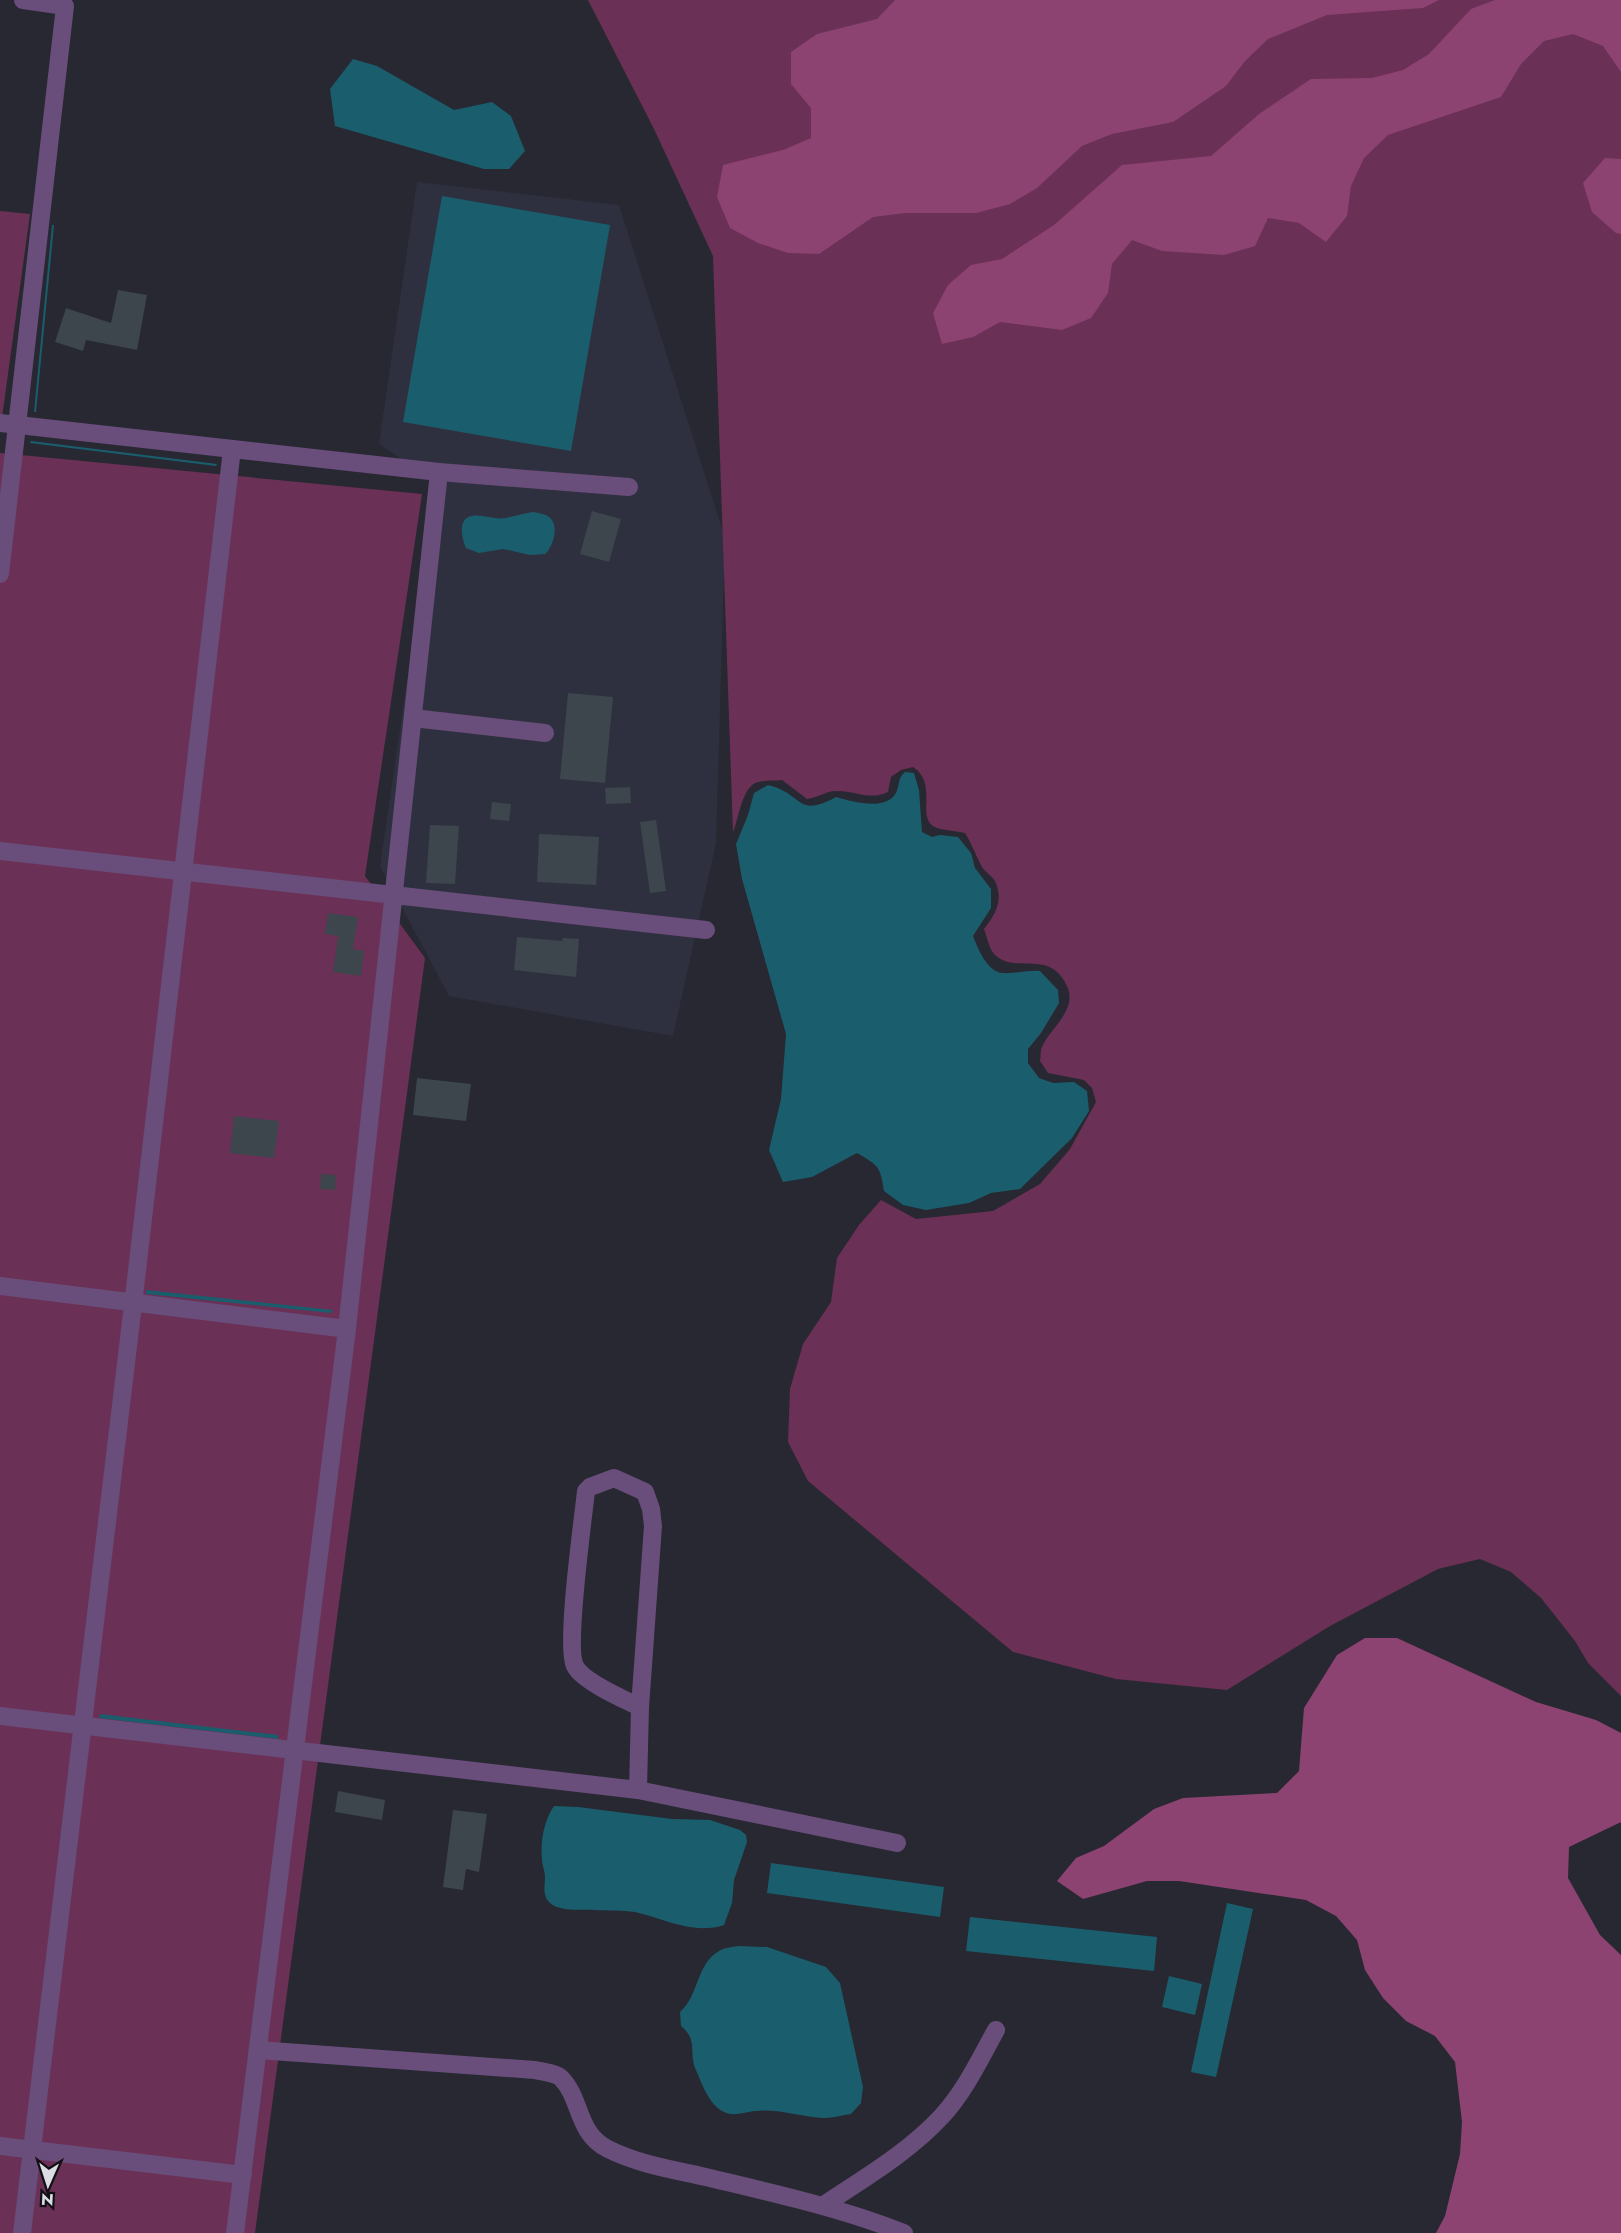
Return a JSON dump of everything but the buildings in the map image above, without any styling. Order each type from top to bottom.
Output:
[{"type":"street","points":[[0,574],[8,424],[65,6],[23,0]]},
{"type":"street","points":[[8,424],[439,472],[629,488]]},
{"type":"street","points":[[22,2233],[133,1303],[231,449]]},
{"type":"street","points":[[235,2233],[347,1329],[439,472]]},
{"type":"street","points":[[413,718],[545,733]]},
{"type":"street","points":[[0,851],[706,930]]},
{"type":"street","points":[[0,1286],[347,1329]]},
{"type":"street","points":[[638,1790],[640,1707],[653,1526],[651,1509],[645,1492],[614,1478],[586,1491],[572,1655],[575,1667],[588,1678],[640,1707]]},
{"type":"street","points":[[0,1716],[638,1790],[897,1843]]},
{"type":"street","points":[[824,2205],[907,2149],[943,2116],[966,2084],[996,2030]]},
{"type":"street","points":[[258,2050],[536,2070],[560,2077],[570,2091],[584,2127],[606,2148],[643,2162],[824,2205],[904,2233]]},
{"type":"street","points":[[0,2146],[243,2175]]},
{"type":"shaded area","points":[[588,0],[1621,0],[1621,1696],[1588,1663],[1575,1641],[1541,1598],[1511,1572],[1480,1559],[1438,1569],[1330,1626],[1227,1690],[1116,1679],[1013,1652],[808,1481],[788,1442],[790,1389],[803,1344],[831,1302],[837,1258],[859,1225],[881,1200],[916,1219],[993,1211],[1040,1184],[1070,1149],[1096,1102],[1092,1088],[1084,1080],[1048,1073],[1040,1061],[1042,1047],[1062,1018],[1069,1003],[1067,986],[1060,975],[1051,968],[1004,961],[995,955],[984,929],[997,907],[999,895],[995,881],[982,867],[965,833],[933,826],[929,821],[924,782],[913,767],[901,770],[891,777],[888,792],[875,796],[835,791],[807,799],[782,780],[758,782],[748,790],[745,796],[733,832],[713,256],[654,129]]},
{"type":"shaded area","points":[[895,0],[1439,0],[1423,8],[1327,15],[1268,39],[1245,61],[1226,86],[1173,122],[1112,134],[1082,146],[1037,188],[1010,204],[976,213],[905,213],[873,217],[819,254],[788,253],[758,243],[730,228],[717,197],[723,165],[783,150],[811,138],[811,108],[791,84],[791,52],[817,34],[877,19]]},
{"type":"shaded area","points":[[1495,0],[1621,0],[1621,72],[1603,46],[1573,34],[1544,41],[1521,64],[1501,97],[1388,135],[1364,158],[1351,186],[1347,216],[1326,242],[1299,223],[1268,218],[1255,246],[1224,255],[1162,251],[1132,240],[1112,264],[1108,293],[1091,318],[1062,330],[1000,322],[973,337],[942,344],[933,313],[948,285],[971,265],[1002,259],[1054,225],[1122,165],[1211,156],[1259,114],[1311,79],[1372,78],[1403,70],[1429,54],[1471,9]]},
{"type":"shaded area","points":[[1605,158],[1621,159],[1621,234],[1616,233],[1592,212],[1583,183]]},
{"type":"shaded area","points":[[417,182],[619,205],[725,538],[716,843],[673,1036],[449,996],[380,866],[436,483],[379,444]]},
{"type":"shaded area","points":[[0,211],[30,214],[0,432]]},
{"type":"shaded area","points":[[0,453],[422,494],[365,876],[425,958],[255,2233],[0,2233]]},
{"type":"shaded area","points":[[1365,1638],[1397,1638],[1536,1702],[1596,1720],[1621,1733],[1621,1822],[1569,1847],[1568,1878],[1600,1935],[1621,1955],[1621,2233],[1436,2233],[1445,2216],[1460,2154],[1462,2122],[1455,2062],[1435,2036],[1406,2021],[1383,1998],[1365,1970],[1357,1940],[1336,1916],[1306,1900],[1179,1881],[1147,1881],[1083,1899],[1057,1881],[1076,1858],[1104,1846],[1154,1809],[1183,1798],[1277,1793],[1299,1771],[1304,1708],[1337,1655]]},
{"type":"water","points":[[353,59],[377,66],[454,110],[492,102],[511,116],[525,151],[509,169],[484,169],[335,126],[330,89]]},
{"type":"water","points":[[442,196],[610,225],[571,451],[403,422]]},
{"type":"water","points":[[52,225],[54,225],[36,412],[34,412]]},
{"type":"water","points":[[31,441],[217,464],[216,466],[30,443]]},
{"type":"water","points":[[534,512],[549,517],[554,525],[553,541],[545,554],[530,555],[503,549],[479,553],[466,548],[462,525],[467,518],[476,516],[506,518]]},
{"type":"water","points":[[905,772],[914,773],[919,790],[922,832],[932,837],[940,835],[958,837],[971,853],[975,868],[991,889],[991,908],[973,936],[984,959],[992,968],[1002,973],[1040,971],[1058,990],[1059,1003],[1041,1033],[1028,1049],[1028,1063],[1039,1078],[1053,1083],[1074,1082],[1087,1091],[1089,1111],[1072,1138],[1020,1189],[991,1193],[969,1203],[926,1210],[903,1205],[884,1191],[880,1171],[857,1153],[812,1177],[783,1182],[769,1150],[781,1099],[786,1034],[742,879],[736,844],[754,793],[768,785],[788,793],[806,805],[813,806],[836,797],[859,803],[876,804],[891,799]]},
{"type":"water","points":[[146,1290],[333,1310],[331,1313],[146,1294]]},
{"type":"water","points":[[100,1714],[278,1735],[278,1739],[99,1718]]},
{"type":"water","points":[[554,1806],[672,1819],[710,1820],[740,1830],[746,1835],[747,1842],[734,1880],[732,1903],[724,1925],[713,1928],[691,1927],[635,1912],[565,1909],[554,1906],[547,1900],[545,1894],[542,1846],[545,1824]]},
{"type":"water","points":[[771,1863],[944,1887],[940,1917],[767,1893]]},
{"type":"water","points":[[1227,1903],[1253,1909],[1216,2077],[1191,2072]]},
{"type":"water","points":[[970,1917],[1157,1937],[1154,1971],[966,1951]]},
{"type":"water","points":[[738,1946],[767,1947],[826,1967],[840,1983],[863,2087],[861,2103],[851,2114],[824,2118],[772,2111],[732,2114],[719,2109],[710,2099],[696,2070],[692,2042],[681,2026],[680,2012],[691,1998],[711,1957],[721,1950]]},
{"type":"water","points":[[1169,1976],[1202,1984],[1195,2015],[1162,2007]]}]
